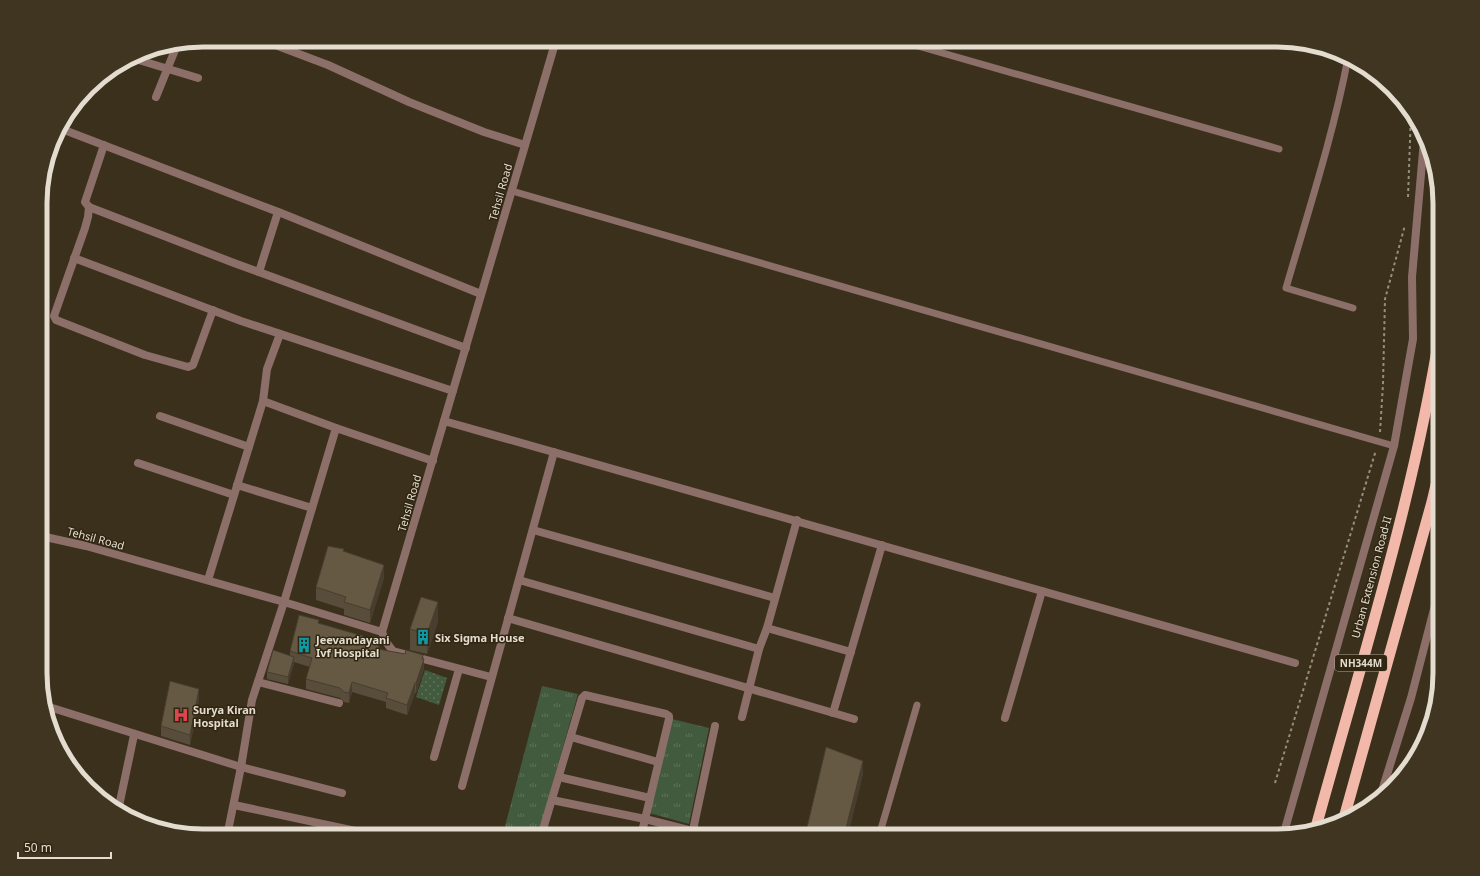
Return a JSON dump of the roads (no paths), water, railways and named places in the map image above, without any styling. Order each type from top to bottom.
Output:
[{"type":"highway","name":"Urban Extension Road-II","points":[[1317,824],[1407,498],[1433,372]]},
{"type":"highway","name":"NH344M","points":[[1345,813],[1433,498]]},
{"type":"street","points":[[280,47],[328,65],[409,102],[484,132],[525,145]]},
{"type":"street","name":"Tehsil Road","points":[[47,537],[86,546],[208,580],[382,632],[554,47]]},
{"type":"street","points":[[156,97],[174,50]]},
{"type":"street","points":[[140,61],[198,78]]},
{"type":"street","points":[[65,130],[278,212],[481,294]]},
{"type":"street","points":[[104,145],[85,202],[89,207],[259,272],[466,348]]},
{"type":"street","points":[[1285,829],[1394,446],[1413,339],[1412,277],[1423,149]]},
{"type":"street","points":[[89,207],[88,217],[54,318],[75,328],[145,355],[188,368],[193,365],[213,310]]},
{"type":"street","points":[[259,272],[278,212]]},
{"type":"street","points":[[74,258],[280,334],[453,391]]},
{"type":"street","points":[[208,580],[263,401],[268,369],[280,334]]},
{"type":"street","points":[[263,401],[432,461]]},
{"type":"street","points":[[160,416],[249,447]]},
{"type":"street","points":[[444,421],[797,520],[1295,663]]},
{"type":"street","points":[[229,829],[252,700],[284,602],[336,428]]},
{"type":"street","points":[[462,786],[554,452]]},
{"type":"street","points":[[138,463],[234,495]]},
{"type":"street","points":[[237,485],[312,508]]},
{"type":"street","points":[[742,717],[759,649],[767,628],[797,520]]},
{"type":"street","points":[[533,530],[775,598]]},
{"type":"street","points":[[833,713],[882,545]]},
{"type":"street","points":[[519,580],[759,649]]},
{"type":"street","points":[[1005,718],[1042,591]]},
{"type":"street","points":[[1383,787],[1411,698],[1433,613]]},
{"type":"street","points":[[508,618],[854,719]]},
{"type":"street","points":[[767,628],[851,652]]},
{"type":"street","points":[[382,632],[386,642],[394,651],[491,677]]},
{"type":"street","points":[[434,757],[459,669]]},
{"type":"street","points":[[258,682],[339,703]]},
{"type":"street","points":[[543,829],[582,698],[585,695],[666,714],[669,716],[643,829]]},
{"type":"street","points":[[51,708],[134,735],[241,767],[342,793]]},
{"type":"street","points":[[693,829],[715,726]]},
{"type":"street","points":[[119,804],[134,735]]},
{"type":"street","points":[[571,737],[658,762]]},
{"type":"street","points":[[559,778],[650,798]]},
{"type":"street","points":[[552,800],[689,829]]},
{"type":"street","points":[[234,805],[346,829]]},
{"type":"lane","points":[[921,47],[1280,149]]},
{"type":"lane","points":[[1347,64],[1341,95],[1330,136],[1286,288],[1353,308]]},
{"type":"lane","points":[[512,191],[1394,446]]},
{"type":"lane","points":[[881,829],[917,704]]},
{"type":"place","name":"Six Sigma House","points":[[423,637]]},
{"type":"place","name":"Jeevandayani Ivf Hospital","points":[[304,645]]},
{"type":"place","name":"Surya Kiran Hospital","points":[[181,715]]}]
